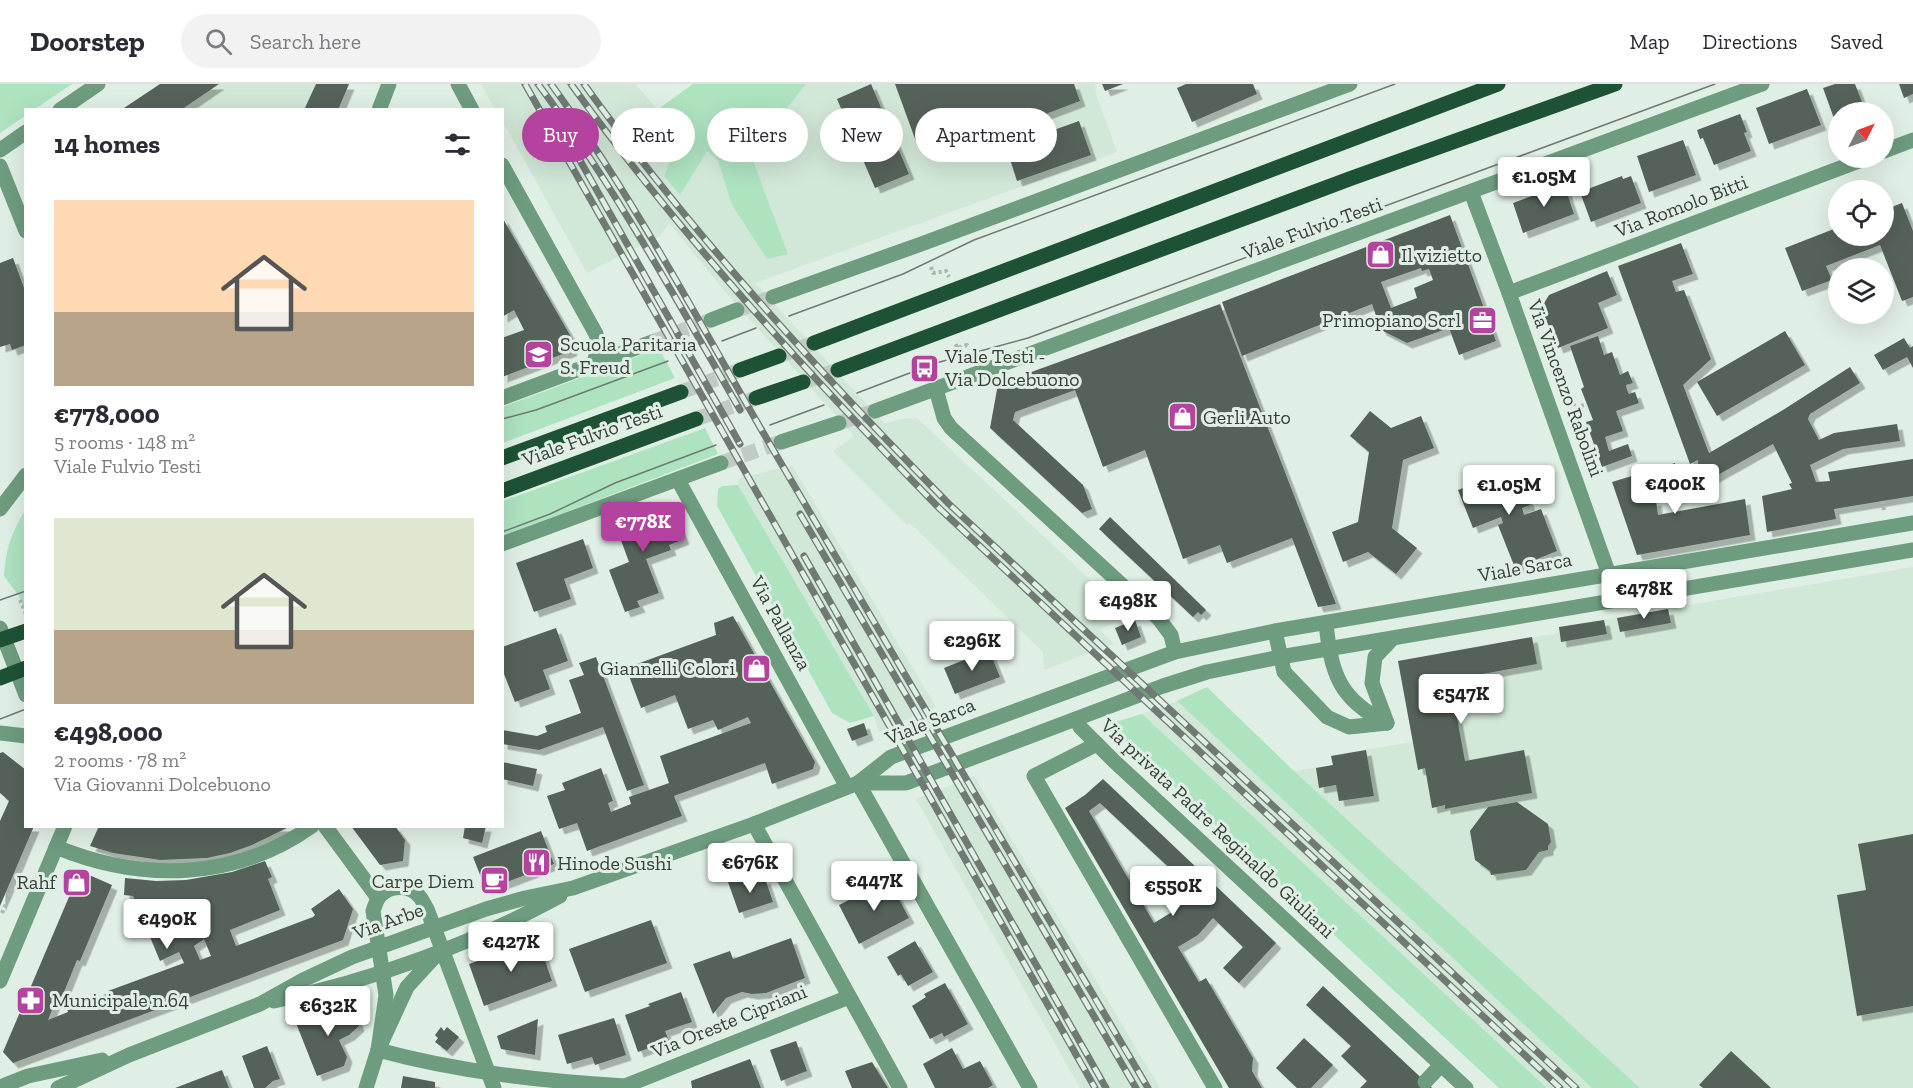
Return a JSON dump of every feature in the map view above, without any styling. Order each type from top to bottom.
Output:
[{"type":"main road","points":[[814,343],[1498,84]]},
{"type":"main road","name":"Viale Fulvio Testi","points":[[838,370],[1352,178],[1615,84]]},
{"type":"main road","points":[[740,370],[779,356]]},
{"type":"main road","points":[[756,398],[803,382]]},
{"type":"main road","name":"Viale Fulvio Testi","points":[[504,457],[681,392]]},
{"type":"main road","name":"Viale Fulvio Testi","points":[[504,489],[696,419]]},
{"type":"main road","points":[[1,636],[24,631]]},
{"type":"main road","points":[[0,678],[21,670]]},
{"type":"street","points":[[63,108],[98,84]]},
{"type":"street","points":[[380,108],[389,84]]},
{"type":"street","points":[[458,84],[471,108]]},
{"type":"street","points":[[773,297],[924,243],[1318,89],[1350,84]]},
{"type":"street","name":"Viale Fulvio Testi","points":[[875,411],[1762,84]]},
{"type":"street","points":[[0,150],[24,133]]},
{"type":"street","points":[[1894,147],[1913,140]]},
{"type":"street","points":[[0,166],[24,226]]},
{"type":"street","name":"Via Romolo Bitti","points":[[1509,293],[1840,168]]},
{"type":"street","points":[[504,169],[596,334],[599,345],[594,363]]},
{"type":"street","name":"Via Vincenzo Rabolini","points":[[1471,192],[1618,600]]},
{"type":"street","points":[[711,320],[737,310]]},
{"type":"street","points":[[504,397],[652,342]]},
{"type":"street","points":[[936,388],[944,418],[951,428],[1159,619],[1171,635],[1175,652]]},
{"type":"street","points":[[781,442],[839,423]]},
{"type":"street","points":[[504,543],[721,463]]},
{"type":"street","points":[[1,503],[24,477]]},
{"type":"street","name":"Via Pallanza","points":[[678,480],[1030,1088]]},
{"type":"street","name":"Viale Sarca","points":[[853,785],[891,757],[1175,652],[1275,631],[1913,523]]},
{"type":"street","points":[[1767,548],[1771,575]]},
{"type":"street","points":[[853,785],[906,783],[1196,676],[1280,657],[1913,550]]},
{"type":"street","points":[[1326,623],[1332,664],[1346,694],[1369,714],[1387,723]]},
{"type":"street","points":[[1275,631],[1284,672],[1327,717],[1349,727],[1387,723]]},
{"type":"street","points":[[1,636],[21,670],[24,685]]},
{"type":"street","points":[[1387,723],[1372,683],[1375,657],[1392,639]]},
{"type":"street","name":"Via privata Padre Reginaldo Giuliani","points":[[1076,719],[1080,727],[1097,744],[1466,1088]]},
{"type":"street","points":[[0,733],[24,736]]},
{"type":"street","points":[[1097,744],[1034,776],[1215,1088]]},
{"type":"street","name":"Via Arbe","points":[[58,1088],[129,1054],[260,1004],[303,980],[352,957],[433,927],[525,898],[573,888],[754,824],[853,785]]},
{"type":"street","points":[[754,824],[900,1088]]},
{"type":"street","points":[[0,981],[64,828]]},
{"type":"street","points":[[56,847],[85,859],[126,868],[184,872],[208,869],[256,856],[279,847],[309,828]]},
{"type":"street","points":[[326,828],[378,898]]},
{"type":"street","points":[[378,1050],[386,995],[373,911],[378,898],[387,890],[399,887],[410,889],[418,894],[427,909],[494,1088]]},
{"type":"street","name":"Via Arbe","points":[[260,1004],[307,994],[383,971],[474,939],[573,888]]},
{"type":"street","points":[[366,1088],[378,1050],[407,987],[441,950]]},
{"type":"street","name":"Via Oreste Cipriani","points":[[628,1087],[849,997]]},
{"type":"street","points":[[378,1050],[488,1073],[545,1081],[628,1087]]},
{"type":"street","name":"Via Arbe","points":[[0,1087],[28,1076],[129,1054]]},
{"type":"street","points":[[1425,1082],[1441,1065]]},
{"type":"street","points":[[0,1072],[8,1076],[28,1076]]},
{"type":"path","points":[[931,267],[933,273],[946,271],[949,277]]},
{"type":"path","points":[[1563,375],[1581,424]]},
{"type":"path","points":[[1581,406],[1587,404]]},
{"type":"path","points":[[1883,501],[1884,512]]},
{"type":"path","points":[[20,600],[24,609]]},
{"type":"path","points":[[2,913],[26,858]]},
{"type":"path","points":[[392,921],[413,913]]},
{"type":"shaded area","points":[[160,84],[349,84],[338,108],[124,108]]},
{"type":"shaded area","points":[[481,84],[636,84],[655,108],[611,108],[611,162],[670,162],[665,176],[680,195],[706,150],[707,162],[718,162],[732,205],[788,254],[754,163],[808,162],[808,108],[787,108],[806,84],[1095,84],[1096,94],[1117,152],[755,283],[885,424],[900,419],[917,418],[1128,615],[1100,630],[1114,644],[1044,670],[1043,652],[910,523],[907,525],[833,451],[854,436],[726,293],[669,223],[660,236],[587,273],[525,162],[599,162],[599,108],[522,108],[522,156],[504,124],[504,108],[494,108]]},
{"type":"shaded area","points":[[792,465],[936,707],[879,732],[874,716],[738,485],[738,479]]},
{"type":"shaded area","points":[[1913,567],[1913,1088],[1640,1088],[1294,771],[1332,765],[1331,756],[1339,754],[1413,742],[1398,661],[1559,633],[1559,627]]},
{"type":"shaded area","points":[[1177,701],[1592,1088],[1547,1088],[1142,714]]},
{"type":"shaded area","points":[[974,776],[1160,1088],[1080,1088],[916,799]]},
{"type":"green space","points":[[0,84],[72,84],[36,108],[24,108],[24,117],[0,133]]},
{"type":"green space","points":[[693,84],[806,84],[787,108],[707,108],[707,151],[680,195],[664,176],[670,162],[695,162],[695,108],[660,108]]},
{"type":"green space","points":[[718,162],[755,162],[788,254],[767,259],[732,205]]},
{"type":"green space","points":[[659,348],[675,378],[504,443],[504,407]]},
{"type":"green space","points":[[705,428],[718,454],[504,536],[504,501]]},
{"type":"green space","points":[[738,485],[874,716],[850,723],[832,713],[717,506],[718,489],[722,486]]},
{"type":"green space","points":[[24,512],[24,610],[19,596],[4,576],[6,558],[16,527]]},
{"type":"green space","points":[[1207,687],[1294,771],[1640,1088],[1592,1088],[1177,701]]},
{"type":"green space","points":[[1142,714],[1547,1088],[1499,1088],[1113,730],[1115,722]]},
{"type":"building","points":[[160,84],[219,84],[184,108],[124,108]]},
{"type":"building","points":[[316,84],[349,84],[339,108],[305,108]]},
{"type":"building","points":[[871,84],[881,108],[841,108],[837,99]]},
{"type":"building","points":[[895,84],[1074,84],[1080,101],[1057,110],[915,108],[915,139]]},
{"type":"building","points":[[1102,84],[1123,84],[1105,91]]},
{"type":"building","points":[[1186,84],[1253,84],[1257,94],[1192,122],[1177,88]]},
{"type":"building","points":[[1835,84],[1855,84],[1862,102],[1828,102],[1823,88]]},
{"type":"building","points":[[1899,84],[1913,84],[1913,94],[1904,98]]},
{"type":"building","points":[[1807,89],[1821,125],[1769,144],[1756,108]]},
{"type":"building","points":[[1740,114],[1751,151],[1714,165],[1703,138],[1700,139],[1697,130]]},
{"type":"building","points":[[1079,121],[1091,155],[1017,181],[1011,162],[1057,162],[1057,129]]},
{"type":"building","points":[[1683,140],[1696,175],[1649,192],[1637,156]]},
{"type":"building","points":[[903,160],[909,174],[875,188],[864,162],[903,162]]},
{"type":"building","points":[[1622,176],[1623,179],[1631,176],[1641,203],[1591,222],[1580,192]]},
{"type":"building","points":[[1564,184],[1574,214],[1523,233],[1513,203]]},
{"type":"building","points":[[1902,203],[1913,231],[1913,297],[1902,301],[1894,281],[1894,258],[1885,258],[1880,246],[1894,246],[1894,206]]},
{"type":"building","points":[[1450,215],[1496,341],[1459,355],[1449,328],[1407,343],[1381,330],[1372,304],[1242,356],[1222,302]],"holes":[[[1421,268],[1422,271],[1429,269],[1433,280],[1414,288],[1417,298],[1391,308],[1381,282]]]},
{"type":"building","points":[[504,220],[574,342],[571,351],[504,376],[504,337],[524,330],[514,310],[504,316]]},
{"type":"building","points":[[1828,231],[1828,246],[1877,246],[1847,258],[1828,258],[1826,266],[1828,281],[1802,291],[1785,248]]},
{"type":"building","points":[[1681,243],[1693,274],[1672,281],[1676,292],[1684,290],[1711,359],[1683,385],[1709,453],[1783,410],[1850,367],[1860,383],[1810,414],[1808,419],[1819,440],[1834,433],[1897,424],[1900,441],[1843,449],[1810,465],[1816,482],[1830,481],[1828,472],[1913,459],[1913,496],[1834,509],[1836,519],[1767,532],[1762,496],[1792,489],[1789,484],[1792,483],[1773,444],[1700,485],[1698,460],[1690,464],[1618,266]]},
{"type":"building","points":[[13,258],[24,288],[24,346],[12,350],[10,344],[0,347],[0,263]]},
{"type":"building","points":[[1607,271],[1617,295],[1598,303],[1608,328],[1558,348],[1541,308],[1549,295]]},
{"type":"building","points":[[1220,304],[1336,604],[1318,607],[1292,538],[1227,563],[1220,545],[1183,559],[1145,450],[1103,467],[1075,390],[1015,412],[1013,420],[1083,485],[1092,509],[1082,513],[990,428],[998,384]]},
{"type":"building","points":[[1785,331],[1805,365],[1717,416],[1697,382]]},
{"type":"building","points":[[1598,336],[1604,355],[1612,352],[1620,375],[1628,371],[1633,383],[1626,385],[1627,390],[1629,394],[1635,392],[1639,403],[1616,411],[1623,431],[1605,437],[1609,451],[1628,444],[1632,456],[1602,467],[1586,422],[1593,420],[1581,389],[1584,387],[1570,346]]},
{"type":"building","points":[[1904,338],[1910,348],[1913,346],[1913,368],[1907,357],[1883,370],[1874,355]]},
{"type":"building","points":[[1370,411],[1391,428],[1421,416],[1434,448],[1403,460],[1392,528],[1417,548],[1396,574],[1368,552],[1343,562],[1332,532],[1358,522],[1369,452],[1350,436]]},
{"type":"building","points":[[1675,463],[1679,488],[1645,491],[1648,501],[1656,500],[1658,515],[1745,499],[1750,535],[1637,555],[1612,482]]},
{"type":"building","points":[[1515,468],[1530,505],[1522,508],[1524,515],[1541,509],[1557,551],[1515,568],[1498,525],[1503,523],[1501,517],[1473,528],[1458,490]]},
{"type":"building","points":[[670,503],[684,539],[669,545],[671,550],[646,559],[659,593],[637,601],[640,607],[625,612],[609,570],[629,562],[615,524]]},
{"type":"building","points":[[1110,517],[1206,610],[1201,615],[1198,612],[1193,617],[1099,529]]},
{"type":"building","points":[[583,539],[593,568],[564,579],[571,599],[534,612],[516,563]]},
{"type":"building","points":[[1668,609],[1671,623],[1620,632],[1617,618]]},
{"type":"building","points":[[733,616],[815,762],[813,769],[772,784],[765,763],[674,796],[682,816],[587,851],[577,823],[559,829],[547,796],[565,790],[562,783],[601,768],[613,801],[608,803],[611,812],[631,804],[629,797],[669,783],[660,756],[751,723],[748,717],[718,730],[713,720],[688,729],[675,695],[641,708],[626,668],[716,635],[714,623]]},
{"type":"building","points":[[1135,620],[1141,637],[1122,645],[1115,628]]},
{"type":"building","points":[[1604,620],[1607,634],[1561,642],[1559,627]]},
{"type":"building","points":[[556,628],[568,661],[543,670],[550,689],[515,702],[504,674],[504,646]]},
{"type":"building","points":[[1532,637],[1537,664],[1450,680],[1465,761],[1524,750],[1532,793],[1445,809],[1445,805],[1432,808],[1425,768],[1418,770],[1398,661]]},
{"type":"building","points":[[989,650],[1000,677],[955,694],[944,668]]},
{"type":"building","points":[[596,657],[644,785],[627,791],[603,727],[539,750],[504,744],[504,730],[537,736],[547,732],[545,726],[581,713],[569,680],[584,675],[579,663]]},
{"type":"building","points":[[864,723],[868,735],[852,741],[847,729]]},
{"type":"building","points":[[1366,750],[1374,796],[1339,801],[1336,785],[1319,788],[1316,768],[1333,765],[1331,756]]},
{"type":"building","points":[[3,752],[24,768],[24,828],[33,828],[0,906],[0,821],[9,801],[0,793],[0,753]]},
{"type":"building","points":[[504,762],[537,769],[533,786],[504,779]]},
{"type":"building","points":[[1103,779],[1276,943],[1239,983],[1223,968],[1243,947],[1213,918],[1198,935],[1178,947],[1199,982],[1206,978],[1253,1058],[1252,1071],[1262,1088],[1229,1088],[1065,808]],"holes":[[[1100,803],[1194,891],[1177,909],[1154,923],[1089,811]]]},
{"type":"building","points":[[1517,802],[1548,824],[1551,842],[1548,850],[1539,852],[1526,870],[1491,875],[1490,871],[1475,860],[1470,831],[1488,807]]},
{"type":"building","points":[[98,828],[287,828],[252,845],[207,858],[160,860],[113,853],[90,846]]},
{"type":"building","points":[[352,828],[396,828],[405,840],[403,861],[380,865]]},
{"type":"building","points":[[465,828],[486,828],[482,843],[463,838]]},
{"type":"building","points":[[541,831],[554,864],[486,890],[473,857]]},
{"type":"building","points":[[1913,834],[1913,1006],[1857,1016],[1837,895],[1866,890],[1858,844]]},
{"type":"building","points":[[265,861],[272,877],[268,879],[280,910],[230,930],[236,946],[313,917],[315,915],[311,909],[339,889],[353,909],[343,940],[13,1063],[3,1052],[80,871],[112,885],[80,961],[77,960],[60,1002],[56,1000],[48,1020],[68,1012],[67,1009],[109,993],[108,991],[184,963],[179,952],[160,961],[133,896],[124,895],[125,878],[156,881],[186,880],[232,872]],"holes":[[[204,939],[211,956],[200,960],[194,946]]]},
{"type":"building","points":[[742,878],[744,885],[765,878],[773,902],[739,913],[728,882]]},
{"type":"building","points":[[889,880],[909,918],[859,944],[839,905]]},
{"type":"building","points":[[651,920],[667,963],[585,992],[569,949]]},
{"type":"building","points":[[791,938],[805,978],[766,993],[742,992],[726,998],[713,1014],[693,964],[730,951],[733,959]]},
{"type":"building","points":[[538,940],[552,981],[484,1006],[469,964]]},
{"type":"building","points":[[915,941],[933,972],[908,986],[901,974],[898,976],[887,957]]},
{"type":"building","points":[[945,983],[968,1024],[944,1037],[942,1033],[930,1039],[912,1006],[926,997],[924,994]]},
{"type":"building","points":[[1323,986],[1432,1088],[1360,1088],[1367,1081],[1341,1056],[1351,1046],[1306,1005]]},
{"type":"building","points":[[681,992],[692,1022],[665,1031],[669,1041],[638,1052],[625,1015]]},
{"type":"building","points":[[350,1002],[359,1026],[339,1040],[347,1057],[344,1066],[317,1076],[296,1023]]},
{"type":"building","points":[[614,1018],[626,1055],[595,1065],[592,1057],[567,1064],[558,1035]]},
{"type":"building","points":[[538,1019],[535,1055],[501,1049],[497,1036]]},
{"type":"building","points":[[441,1027],[444,1031],[447,1027],[459,1037],[447,1051],[435,1042],[438,1038],[435,1035]]},
{"type":"building","points":[[1304,1038],[1333,1065],[1311,1088],[1297,1088],[1276,1068]]},
{"type":"building","points":[[796,1041],[807,1071],[781,1081],[770,1050]]},
{"type":"building","points":[[267,1046],[280,1079],[273,1081],[265,1088],[254,1088],[242,1056]]},
{"type":"building","points":[[952,1048],[963,1069],[980,1061],[993,1085],[988,1088],[935,1088],[923,1064]]},
{"type":"building","points":[[1731,1051],[1771,1088],[1703,1088],[1699,1085]]},
{"type":"building","points":[[750,1059],[761,1088],[692,1088],[691,1081]]},
{"type":"building","points":[[872,1062],[888,1088],[852,1088],[845,1071]]},
{"type":"building","points":[[222,1070],[229,1088],[175,1088]]},
{"type":"building","points":[[403,1076],[435,1082],[435,1088],[401,1088]]},
{"type":"tunnel","points":[[737,310],[773,297]]},
{"type":"tunnel","points":[[652,342],[711,320]]},
{"type":"tunnel","points":[[779,356],[814,343]]},
{"type":"tunnel","points":[[681,392],[740,370]]},
{"type":"tunnel","points":[[803,382],[838,370]]},
{"type":"tunnel","points":[[696,419],[756,398]]},
{"type":"tunnel","points":[[839,423],[875,411]]},
{"type":"tunnel","points":[[721,463],[781,442]]},
{"type":"tram line","points":[[789,316],[903,274],[974,240],[1395,84]]},
{"type":"tram line","points":[[857,393],[936,363],[1028,338],[1715,84]]},
{"type":"tram line","points":[[722,341],[756,328]]},
{"type":"tram line","points":[[504,418],[536,410],[668,361]]},
{"type":"tram line","points":[[770,425],[824,405]]},
{"type":"tram line","points":[[504,531],[550,514],[615,483],[716,445]]},
{"type":"tram line","points":[[0,600],[24,592]]},
{"type":"tram line","points":[[0,719],[24,710]]},
{"type":"railway","points":[[525,84],[1095,1088]]},
{"type":"railway","points":[[538,84],[619,203],[740,410]]},
{"type":"railway","points":[[551,84],[644,225],[1148,1088]]},
{"type":"railway","points":[[571,84],[656,195],[747,303],[939,508],[1560,1088]]},
{"type":"railway","points":[[584,84],[668,194],[758,301],[949,504],[1576,1088]]},
{"type":"railway","points":[[581,162],[740,444]]},
{"type":"railway","points":[[800,514],[1136,1088]]},
{"type":"railway","points":[[804,556],[1106,1088]]},
{"type":"place","name":"Il vizietto","points":[[1380,255]]},
{"type":"place","name":"Primopiano Scrl","points":[[1482,320]]},
{"type":"place","name":"Scuola Paritaria S. Freud","points":[[539,355]]},
{"type":"place","name":"Viale Testi - Via Dolcebuono","points":[[924,368]]},
{"type":"place","name":"Gerli Auto","points":[[1182,417]]},
{"type":"place","name":"Giannelli Colori","points":[[756,668]]},
{"type":"place","name":"Hinode Sushi","points":[[536,863]]},
{"type":"place","name":"Carpe Diem","points":[[495,881]]},
{"type":"place","name":"Rahf","points":[[77,882]]},
{"type":"place","name":"Municipale n.64","points":[[31,1000]]}]
